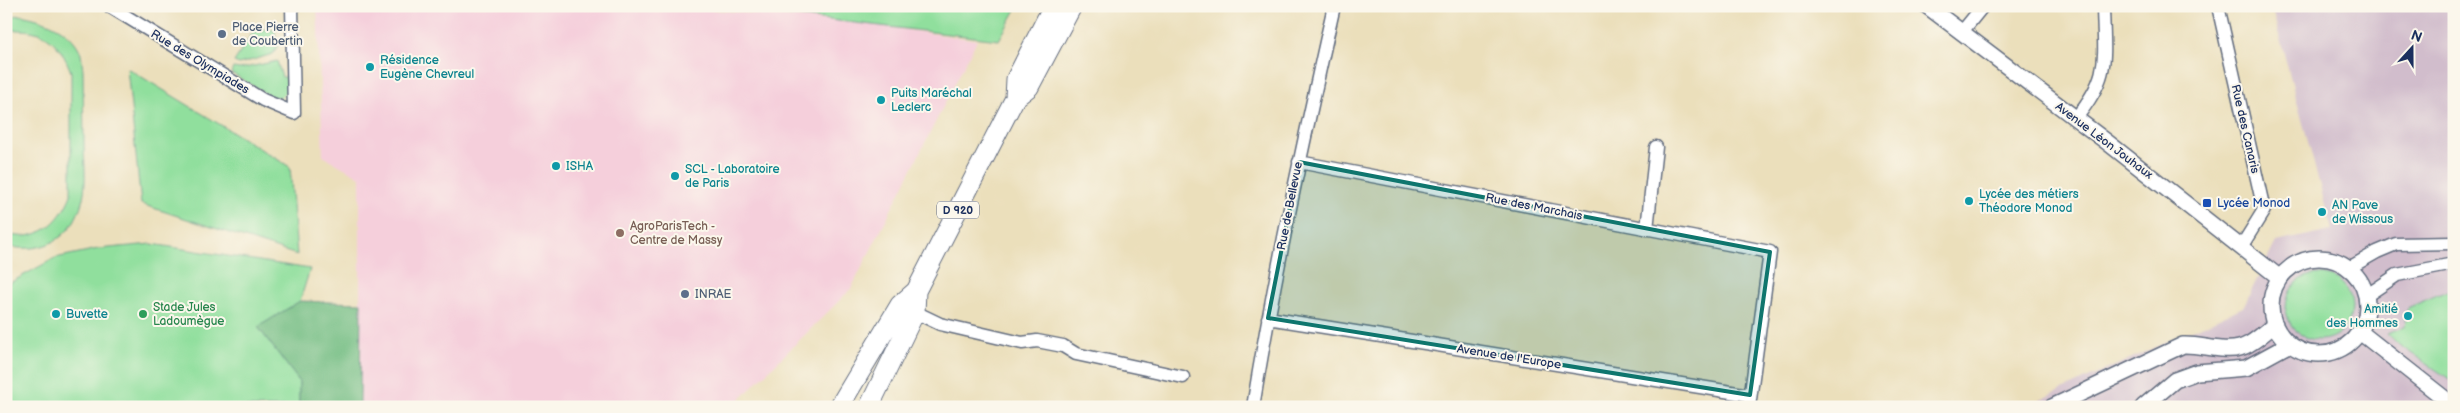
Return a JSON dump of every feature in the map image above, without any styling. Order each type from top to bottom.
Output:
[{"type":"main road","name":"D 920","points":[[1016,98],[1016,79],[1053,6]]},
{"type":"main road","name":"D 920","points":[[839,407],[900,305],[916,291],[1016,98],[1029,87],[1072,6]]},
{"type":"main road","name":"D 920","points":[[869,407],[915,312],[916,291]]},
{"type":"street","name":"Rue des Olympiades","points":[[109,6],[263,100],[294,113],[292,6]]},
{"type":"street","name":"Rue de Bellevue","points":[[1253,407],[1268,318],[1299,162],[1334,6]]},
{"type":"street","name":"Avenue Léon Jouhaux","points":[[1927,6],[2280,278]]},
{"type":"street","points":[[1961,33],[1983,6]]},
{"type":"street","points":[[2075,119],[2099,86],[2105,65],[2103,6]]},
{"type":"street","name":"Rue des Canaris","points":[[2218,6],[2264,210],[2241,247]]},
{"type":"street","points":[[1647,229],[1656,148]]},
{"type":"street","name":"Rue des Marchais","points":[[1299,162],[1770,252],[1750,401]]},
{"type":"street","points":[[2349,268],[2377,252],[2396,244],[2454,244]]},
{"type":"street","points":[[2318,257],[2334,260],[2349,268],[2360,281],[2366,296],[2368,308],[2360,332],[2349,344],[2335,351],[2320,354],[2304,351],[2290,344],[2274,324],[2273,292],[2280,278],[2290,267],[2304,260],[2318,257]]},
{"type":"street","points":[[2366,296],[2397,275],[2454,264]]},
{"type":"street","points":[[915,312],[949,326],[1022,343],[1037,341],[1063,346],[1076,354],[1183,377]]},
{"type":"street","name":"Avenue de l'Europe","points":[[1268,318],[1750,401]]},
{"type":"street","points":[[2052,407],[2183,345],[2199,344],[2235,349],[2249,344],[2274,324]]},
{"type":"street","points":[[2360,332],[2454,406]]},
{"type":"street","points":[[2142,407],[2175,380],[2197,372],[2246,368],[2290,344]]},
{"type":"highlighted area","points":[[1299,162],[1770,252],[1750,395],[1268,318]]},
{"type":"shaded area","name":"AgroParisTech - Centre de Massy","points":[[317,6],[673,6],[859,23],[977,40],[851,289],[732,407],[360,407],[360,177],[323,156]]},
{"type":"shaded area","points":[[2271,6],[2454,6],[2454,407],[2025,407],[2243,307],[2276,242],[2332,230]]},
{"type":"green space","points":[[712,6],[1018,6],[999,40]]},
{"type":"green space","points":[[20,15],[46,22],[70,36],[80,51],[83,70],[85,178],[83,198],[79,212],[65,233],[46,245],[34,248],[6,246],[6,234],[28,236],[38,233],[54,222],[61,214],[71,195],[71,72],[61,51],[48,38],[30,31],[6,31],[6,17]]},
{"type":"green space","points":[[261,29],[275,30],[277,47],[273,54],[239,64],[234,62],[253,32]]},
{"type":"green space","points":[[277,61],[282,77],[288,77],[288,90],[281,97],[272,97],[231,73],[233,68],[240,69]]},
{"type":"green space","points":[[127,68],[290,167],[297,255],[141,204]]},
{"type":"green space","name":"Stade Jules Ladoumègue","points":[[152,244],[310,269],[300,301],[258,327],[299,381],[299,407],[6,407],[6,285],[55,258],[98,249]]},
{"type":"green space","points":[[2319,274],[2331,277],[2342,284],[2349,295],[2352,307],[2349,319],[2342,330],[2331,337],[2319,340],[2307,337],[2296,330],[2289,319],[2286,307],[2289,295],[2296,284],[2307,277]]},
{"type":"green space","points":[[2454,288],[2454,382],[2399,345],[2387,333],[2404,327],[2407,308]]},
{"type":"green space","points":[[300,301],[361,303],[360,407],[299,407],[299,381],[258,327]]},
{"type":"place","name":"Place Pierre de Coubertin","points":[[222,34]]},
{"type":"place","name":"Résidence Eugène Chevreul","points":[[370,67]]},
{"type":"place","name":"Puits Maréchal Leclerc","points":[[881,100]]},
{"type":"place","name":"ISHA","points":[[556,166]]},
{"type":"place","name":"SCL - Laboratoire de Paris","points":[[675,176]]},
{"type":"place","name":"Lycée des métiers Théodore Monod","points":[[1969,201]]},
{"type":"place","name":"Lycée Monod","points":[[2207,203]]},
{"type":"place","name":"AN Pave de Wissous","points":[[2322,212]]},
{"type":"place","name":"AgroParisTech - Centre de Massy","points":[[620,233]]},
{"type":"place","name":"INRAE","points":[[685,294]]},
{"type":"place","name":"Buvette","points":[[56,314]]},
{"type":"place","name":"Stade Jules Ladoumègue","points":[[143,314]]},
{"type":"place","name":"Amitié des Hommes","points":[[2408,316]]}]
